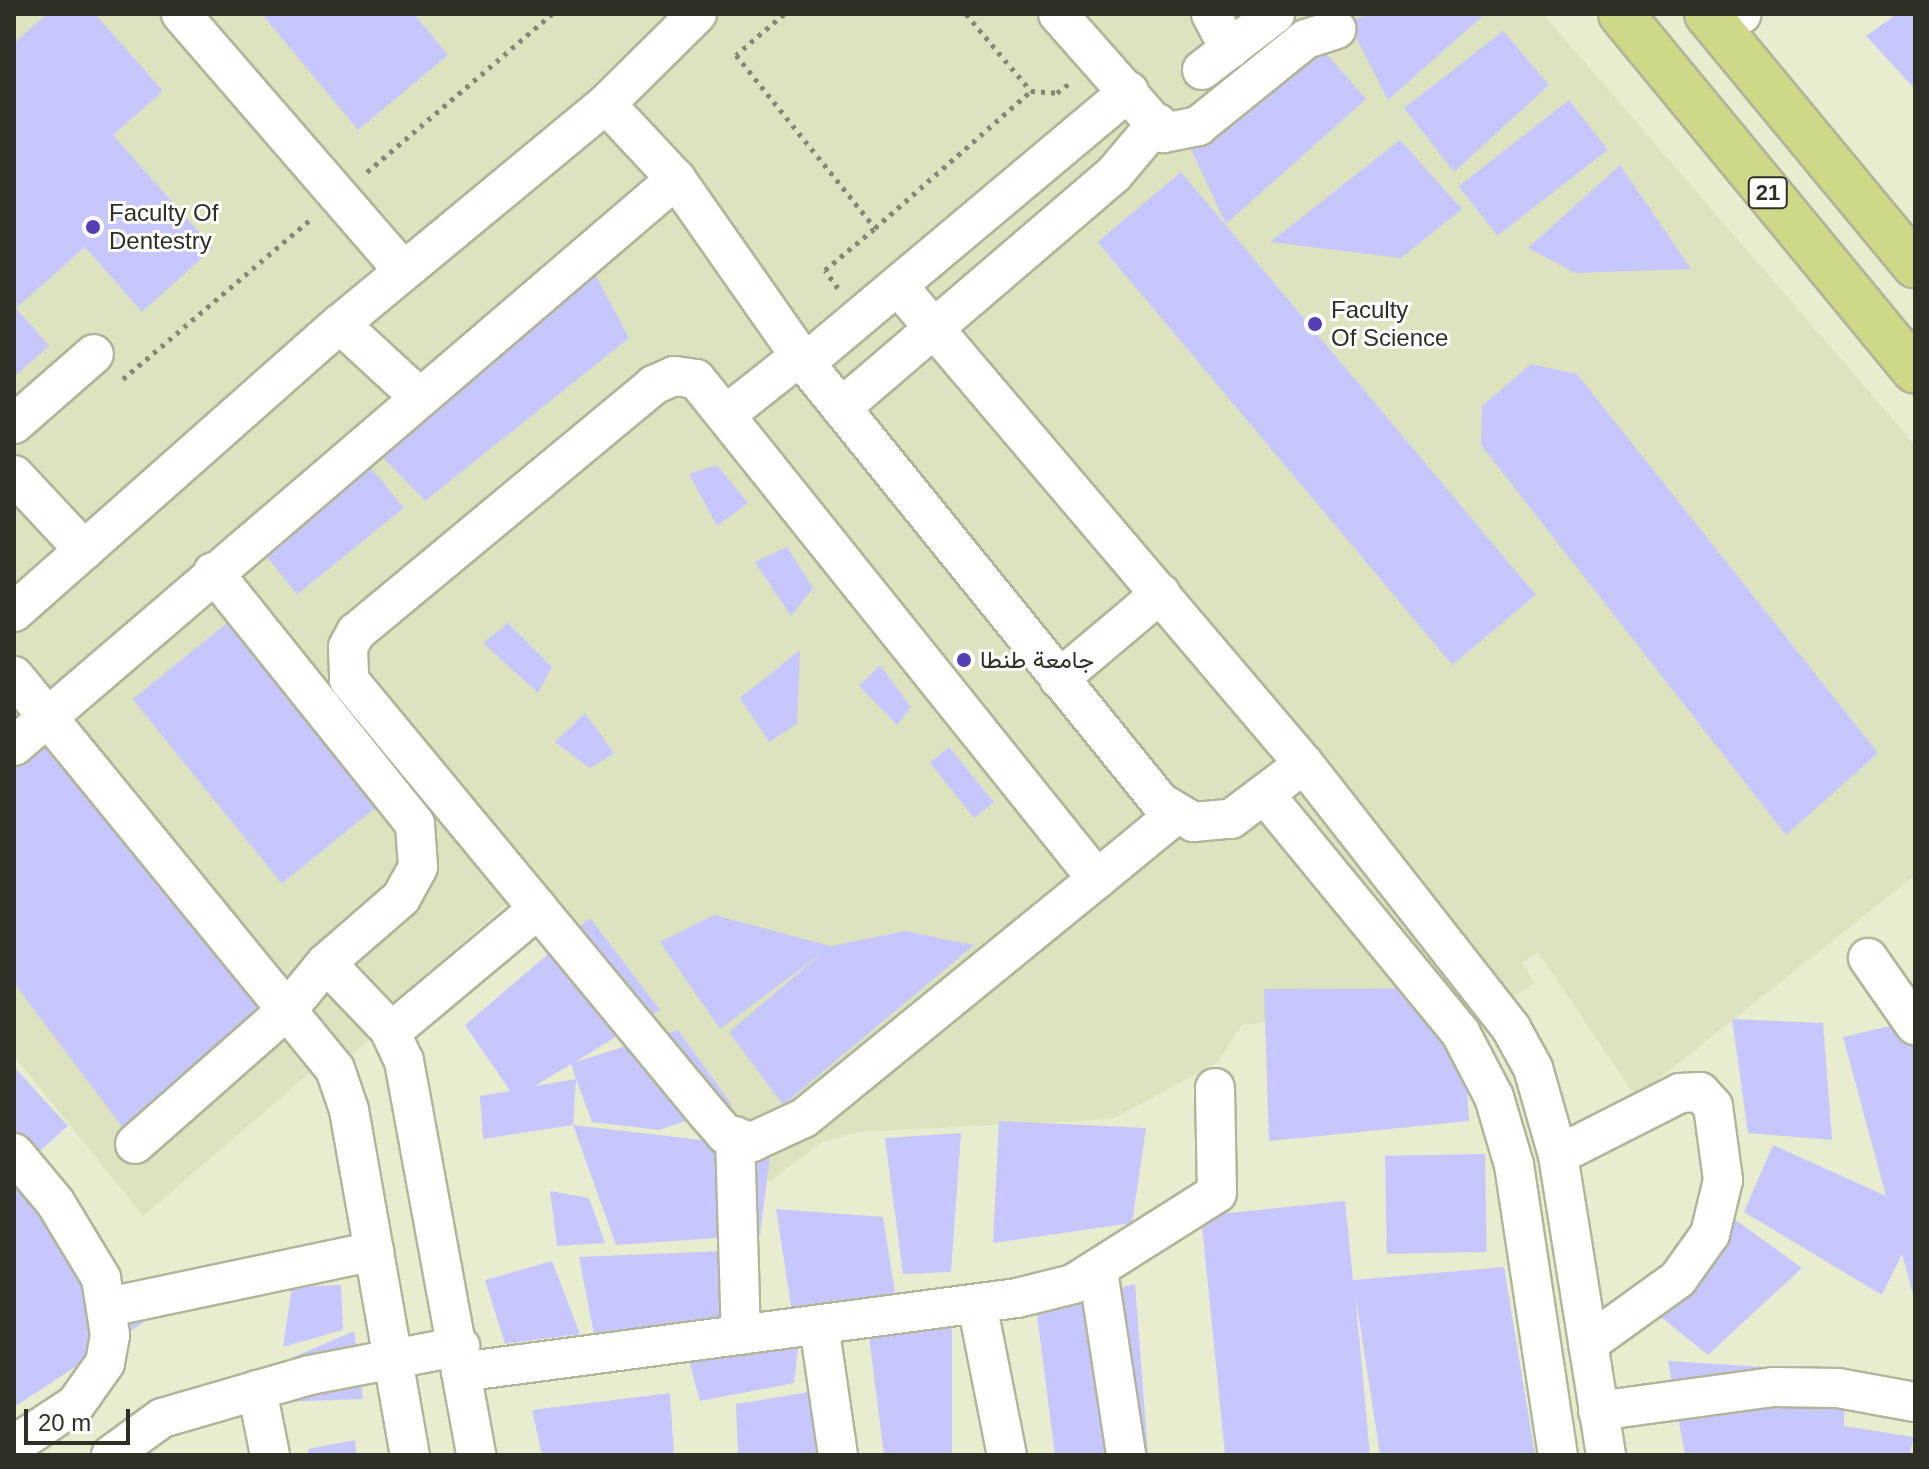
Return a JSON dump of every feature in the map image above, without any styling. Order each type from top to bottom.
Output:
[{"type":"highway","name":"21","points":[[1621,14],[1915,371]]},
{"type":"highway","points":[[1721,17],[1915,265]]},
{"type":"lane","points":[[181,14],[404,271]]},
{"type":"lane","points":[[14,612],[340,324],[606,104],[697,14]]},
{"type":"lane","points":[[1058,14],[1163,133],[1198,126],[1306,39],[1336,29]]},
{"type":"lane","points":[[1211,14],[1216,59],[1275,14]]},
{"type":"lane","points":[[728,413],[859,319],[1129,91]]},
{"type":"lane","points":[[606,104],[676,179],[802,360],[1059,679],[1176,814],[1231,819],[1266,796],[1304,764]]},
{"type":"lane","points":[[841,408],[931,324],[1114,174],[1157,123]]},
{"type":"lane","points":[[14,746],[213,572],[676,179]]},
{"type":"lane","points":[[898,286],[1304,764],[1455,953],[1533,1068],[1558,1155],[1606,1455]]},
{"type":"lane","points":[[340,324],[419,397]]},
{"type":"lane","points":[[14,424],[94,354]]},
{"type":"lane","points":[[1097,879],[728,413],[696,379],[674,376],[654,385],[351,639],[349,680],[707,1113],[735,1136],[752,1142],[779,1136],[804,1118],[1097,879],[1176,814]]},
{"type":"lane","points":[[14,475],[84,550]]},
{"type":"lane","points":[[135,1144],[289,1008],[326,963],[411,883],[419,837],[213,572]]},
{"type":"lane","points":[[1059,679],[1161,593]]},
{"type":"lane","points":[[14,676],[289,1008],[343,1089],[410,1455]]},
{"type":"lane","points":[[1266,796],[1418,985],[1460,1032],[1502,1121],[1558,1455]]},
{"type":"lane","points":[[391,1032],[538,909]]},
{"type":"lane","points":[[1418,985],[1455,953]]},
{"type":"lane","points":[[1868,958],[1915,1025]]},
{"type":"lane","points":[[326,963],[391,1032],[410,1081],[476,1455]]},
{"type":"lane","points":[[111,1455],[162,1418],[257,1390],[393,1359],[460,1359],[741,1335],[1046,1294],[1098,1271],[1217,1193],[1215,1088]]},
{"type":"lane","points":[[1558,1155],[1680,1093],[1700,1092],[1713,1106],[1723,1180],[1710,1234],[1678,1279],[1588,1344]]},
{"type":"lane","points":[[735,1136],[741,1335]]},
{"type":"lane","points":[[14,1153],[88,1252],[109,1307],[105,1363],[76,1404],[14,1445]]},
{"type":"lane","points":[[109,1307],[374,1251]]},
{"type":"lane","points":[[1098,1271],[1126,1455]]},
{"type":"lane","points":[[977,1304],[1007,1455]]},
{"type":"lane","points":[[819,1325],[838,1455]]},
{"type":"lane","points":[[1598,1411],[1773,1387],[1915,1402]]},
{"type":"lane","points":[[257,1390],[270,1455]]},
{"type":"path","points":[[110,391],[552,14]]},
{"type":"path","points":[[784,14],[736,55],[875,228]]},
{"type":"path","points":[[966,14],[1031,91],[1057,93],[1099,59]]},
{"type":"path","points":[[859,319],[825,270],[1031,91]]},
{"type":"shaded area","name":"جامعة طنطا","points":[[14,14],[1543,14],[1915,445],[1915,875],[1636,1097],[1538,952],[1522,963],[1535,983],[1455,1036],[1322,1016],[1242,1025],[1217,1063],[1112,1119],[859,1132],[822,1142],[769,1182],[732,1129],[522,890],[387,1009],[394,1019],[323,1078],[313,1070],[143,1216],[14,1056]]},
{"type":"building","points":[[47,14],[95,14],[163,91],[113,135],[213,248],[142,312],[85,247],[16,308],[49,346],[14,377],[14,43]]},
{"type":"building","points":[[262,14],[414,14],[448,55],[358,130]]},
{"type":"building","points":[[1366,14],[1485,14],[1388,100],[1349,23]]},
{"type":"building","points":[[1897,14],[1915,14],[1915,89],[1866,36]]},
{"type":"building","points":[[1305,29],[1366,99],[1226,224],[1188,143]]},
{"type":"building","points":[[1503,31],[1549,85],[1454,172],[1404,108]]},
{"type":"building","points":[[1569,100],[1608,150],[1497,236],[1459,186]]},
{"type":"building","points":[[1400,140],[1462,209],[1401,258],[1270,242]]},
{"type":"building","points":[[1620,165],[1691,269],[1575,273],[1528,248]]},
{"type":"building","points":[[1181,172],[1536,595],[1452,665],[1098,242]]},
{"type":"building","points":[[588,261],[629,338],[425,501],[371,445]]},
{"type":"building","points":[[1531,364],[1577,374],[1878,753],[1786,835],[1481,445],[1482,406]]},
{"type":"building","points":[[364,459],[404,508],[297,594],[258,545]]},
{"type":"building","points":[[717,465],[748,503],[717,526],[689,474]]},
{"type":"building","points":[[787,547],[813,588],[791,616],[755,562]]},
{"type":"building","points":[[243,610],[392,794],[282,884],[133,699]]},
{"type":"building","points":[[508,623],[552,667],[538,693],[483,643]]},
{"type":"building","points":[[800,650],[797,724],[769,742],[740,698]]},
{"type":"building","points":[[880,665],[911,707],[897,725],[859,686]]},
{"type":"building","points":[[585,713],[614,753],[590,768],[555,742]]},
{"type":"building","points":[[50,722],[289,1008],[135,1144],[14,983],[14,752]]},
{"type":"building","points":[[949,747],[994,802],[974,818],[930,763]]},
{"type":"building","points":[[714,915],[831,946],[905,931],[974,945],[783,1105],[729,1032],[822,953],[720,1029],[660,942]]},
{"type":"building","points":[[590,918],[660,1010],[575,1062],[678,1030],[732,1105],[659,1130],[592,1122],[576,1079],[573,1125],[483,1139],[480,1096],[510,1091],[465,1025]],"holes":[[[571,1064],[576,1079],[535,1086]]]},
{"type":"building","points":[[1461,988],[1469,1121],[1269,1141],[1264,989]]},
{"type":"building","points":[[1732,1019],[1823,1023],[1832,1140],[1748,1133]]},
{"type":"building","points":[[1915,1020],[1914,1298],[1902,1254],[1882,1295],[1744,1212],[1773,1145],[1886,1196],[1843,1037]]},
{"type":"building","points":[[14,1067],[68,1126],[14,1174]]},
{"type":"building","points":[[999,1121],[1146,1128],[1132,1223],[993,1243]]},
{"type":"building","points":[[573,1125],[771,1148],[760,1235],[616,1245]]},
{"type":"building","points":[[961,1133],[951,1272],[903,1274],[885,1138]]},
{"type":"building","points":[[1485,1154],[1487,1252],[1387,1254],[1385,1156]]},
{"type":"building","points":[[22,1177],[144,1322],[14,1407],[14,1186]]},
{"type":"building","points":[[550,1191],[589,1198],[605,1243],[557,1246]]},
{"type":"building","points":[[1345,1201],[1353,1280],[1504,1267],[1535,1455],[1380,1455],[1355,1292],[1370,1455],[1225,1455],[1201,1216]]},
{"type":"building","points":[[776,1209],[883,1217],[895,1293],[792,1312]]},
{"type":"building","points":[[1726,1213],[1802,1268],[1708,1355],[1662,1318]]},
{"type":"building","points":[[747,1250],[727,1326],[595,1340],[579,1257]]},
{"type":"building","points":[[552,1261],[580,1334],[505,1344],[485,1280]]},
{"type":"building","points":[[1135,1284],[1148,1455],[1055,1455],[1036,1307]]},
{"type":"building","points":[[341,1285],[343,1330],[283,1347],[292,1287]]},
{"type":"building","points":[[952,1328],[952,1455],[884,1455],[869,1336]]},
{"type":"building","points":[[354,1331],[363,1399],[278,1402],[275,1365]]},
{"type":"building","points":[[799,1339],[794,1383],[700,1401],[688,1357]]},
{"type":"building","points":[[1668,1361],[1845,1372],[1844,1426],[1914,1437],[1909,1455],[1685,1455]]},
{"type":"building","points":[[815,1391],[818,1455],[738,1455],[736,1404]]},
{"type":"building","points":[[670,1393],[674,1455],[542,1455],[532,1410]]},
{"type":"building","points":[[355,1440],[356,1455],[308,1455],[308,1449]]},
{"type":"place","name":"Faculty Of Dentestry","points":[[93,227]]},
{"type":"place","name":"Faculty Of Science","points":[[1315,324]]},
{"type":"place","name":"جامعة طنطا","points":[[964,660]]}]
